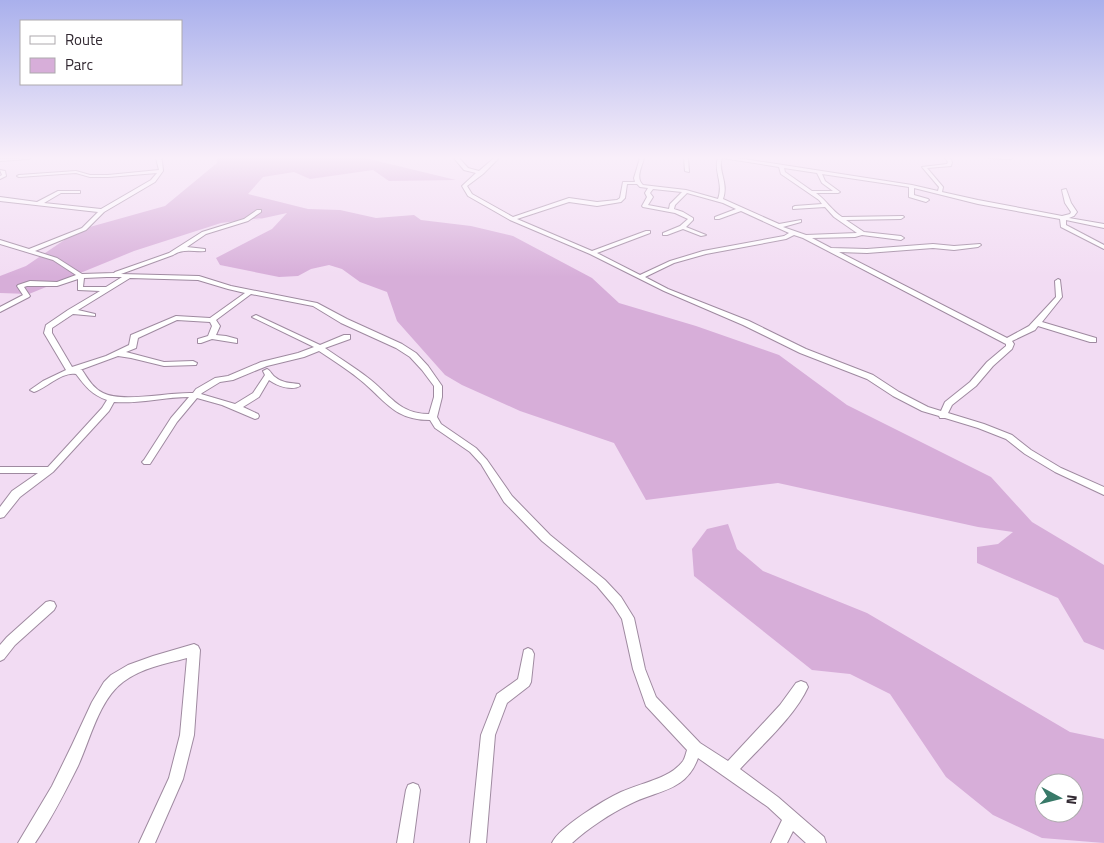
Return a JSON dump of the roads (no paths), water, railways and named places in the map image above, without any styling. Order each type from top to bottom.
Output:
[{"type":"street","points":[[36,204],[49,197]]},
{"type":"street","points":[[29,251],[84,229],[102,212],[126,197]]},
{"type":"street","points":[[474,197],[512,219],[592,253],[666,290],[730,316],[803,352],[870,377],[909,402],[943,416],[981,426],[1009,437],[1028,452],[1058,470],[1104,491]]},
{"type":"street","points":[[512,219],[570,200],[597,204],[619,201],[622,197]]},
{"type":"street","points":[[649,197],[645,206],[671,210],[690,219],[683,224],[683,227],[665,234]]},
{"type":"street","points":[[671,210],[672,204],[679,197]]},
{"type":"street","points":[[707,197],[723,202],[805,237],[1007,340],[1010,344],[1009,347],[990,364],[973,384],[948,404],[943,416]]},
{"type":"street","points":[[721,197],[720,200],[723,202]]},
{"type":"street","points":[[817,197],[826,205],[830,212],[862,233]]},
{"type":"street","points":[[916,197],[926,200]]},
{"type":"street","points":[[962,197],[1104,226]]},
{"type":"street","points":[[1062,218],[1072,215],[1074,212],[1066,197]]},
{"type":"street","points":[[0,199],[102,212]]},
{"type":"street","points":[[795,208],[826,205]]},
{"type":"street","points":[[717,218],[740,210]]},
{"type":"street","points":[[0,310],[27,296],[20,286],[30,282],[58,284],[81,276],[119,273],[153,262],[181,249],[204,234],[246,220],[259,211]]},
{"type":"street","points":[[840,219],[901,217]]},
{"type":"street","points":[[1062,218],[1066,229],[1104,247]]},
{"type":"street","points":[[779,226],[799,221]]},
{"type":"street","points":[[683,227],[703,235]]},
{"type":"street","points":[[592,253],[648,232]]},
{"type":"street","points":[[640,277],[672,262],[689,257],[793,233]]},
{"type":"street","points":[[805,237],[855,235],[862,233],[901,238]]},
{"type":"street","points":[[0,242],[55,260],[81,276]]},
{"type":"street","points":[[829,250],[867,251],[923,246],[954,248],[978,245]]},
{"type":"street","points":[[0,251],[12,247]]},
{"type":"street","points":[[181,249],[203,250]]},
{"type":"street","points":[[107,275],[198,278],[250,292],[315,304],[344,321],[413,354],[426,368],[438,386],[438,397],[433,417],[438,426],[473,450],[484,462],[508,499],[546,538],[601,583],[617,601],[628,618],[639,669],[651,701],[695,748],[730,770],[791,818],[818,843]]},
{"type":"street","points":[[81,276],[80,289],[109,289]]},
{"type":"street","points":[[127,277],[70,311],[49,327],[48,333],[70,370],[79,372],[94,393],[112,398],[143,400],[193,395],[237,407],[255,416]]},
{"type":"street","points":[[1007,340],[1020,335],[1041,319],[1058,297],[1058,281]]},
{"type":"street","points":[[34,390],[46,380],[120,354],[133,346],[134,337],[176,318],[212,320],[250,292]]},
{"type":"street","points":[[70,311],[93,314]]},
{"type":"street","points":[[256,317],[319,347],[366,380],[394,407],[417,418],[433,417]]},
{"type":"street","points":[[211,337],[216,326],[212,320]]},
{"type":"street","points":[[1036,323],[1094,340]]},
{"type":"street","points":[[201,341],[211,337],[226,338],[234,341]]},
{"type":"street","points":[[147,462],[174,420],[193,395],[218,380],[230,378],[264,364],[301,354],[347,337]]},
{"type":"street","points":[[120,354],[129,354],[137,358],[164,364],[193,363]]},
{"type":"street","points":[[264,364],[268,376],[282,384],[296,386]]},
{"type":"street","points":[[237,407],[256,395],[268,376]]},
{"type":"street","points":[[0,514],[16,494],[50,470],[106,409],[112,398]]},
{"type":"street","points":[[0,470],[50,470]]},
{"type":"street","points":[[0,655],[11,641],[50,606]]},
{"type":"street","points":[[26,843],[73,761],[104,692],[116,679],[131,670],[194,650],[187,735],[176,779],[147,843]]},
{"type":"street","points":[[478,843],[488,735],[502,699],[524,682],[528,654]]},
{"type":"street","points":[[730,770],[785,710],[801,686]]},
{"type":"street","points":[[560,843],[576,828],[626,798],[672,780],[688,766],[695,748]]},
{"type":"street","points":[[405,843],[413,790]]},
{"type":"street","points":[[779,843],[791,818]]}]
